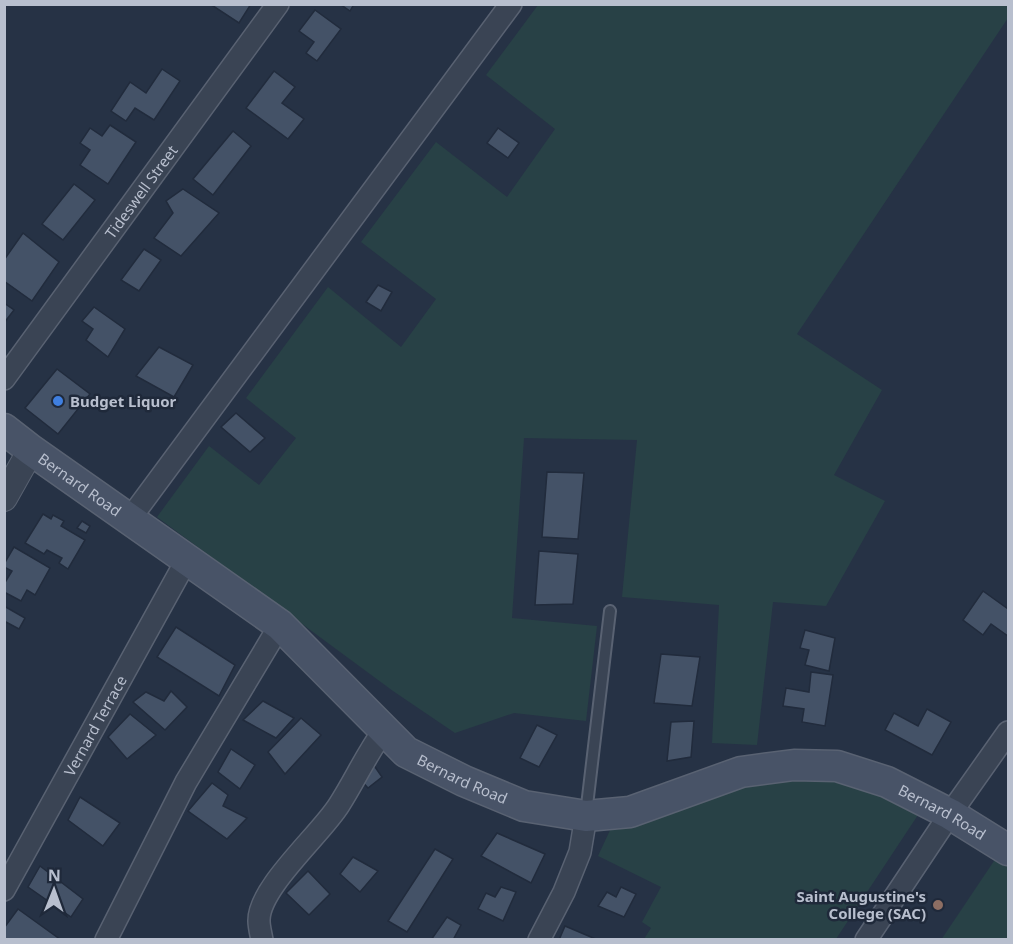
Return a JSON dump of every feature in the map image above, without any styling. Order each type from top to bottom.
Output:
[{"type":"main road","name":"Bernard Road","points":[[4,429],[186,561],[280,625],[406,752],[524,806],[586,816],[630,812],[741,772],[794,765],[837,766],[887,782],[950,814],[1008,850]]},
{"type":"street","name":"Tideswell Street","points":[[4,379],[278,4]]},
{"type":"street","points":[[129,520],[511,4]]},
{"type":"street","points":[[4,498],[30,450]]},
{"type":"street","name":"Vernard Terrace","points":[[4,890],[186,561]]},
{"type":"street","points":[[106,939],[186,782],[280,625]]},
{"type":"street","points":[[262,939],[258,920],[262,906],[277,881],[339,807],[369,751],[384,730]]},
{"type":"street","points":[[866,939],[1008,732]]},
{"type":"street","points":[[539,939],[564,892],[580,852],[586,816]]},
{"type":"lane","points":[[586,816],[610,611]]},
{"type":"green space","points":[[538,5],[1008,5],[1008,18],[797,334],[882,390],[834,475],[885,501],[826,606],[773,602],[757,745],[712,743],[719,605],[622,597],[637,440],[524,438],[512,618],[597,626],[586,721],[514,713],[455,733],[393,691],[157,517],[209,446],[259,485],[296,438],[246,398],[328,287],[401,347],[436,299],[361,242],[436,142],[507,197],[555,129],[486,75]]},
{"type":"green space","points":[[817,778],[867,789],[918,815],[836,939],[644,939],[651,928],[642,922],[661,887],[598,856],[611,828],[679,810],[739,788]]},
{"type":"green space","points":[[998,855],[1008,862],[1008,939],[941,940]]},
{"type":"building","points":[[210,4],[251,4],[239,23]]},
{"type":"building","points":[[340,4],[354,4],[350,11]]},
{"type":"building","points":[[315,10],[341,29],[317,61],[306,53],[314,42],[299,31]]},
{"type":"building","points":[[162,69],[180,81],[154,120],[135,108],[126,121],[111,111],[130,82],[146,93]]},
{"type":"building","points":[[274,71],[295,87],[282,103],[304,119],[288,139],[246,108]]},
{"type":"building","points":[[110,125],[136,142],[108,184],[80,165],[90,150],[80,143],[90,128],[102,136]]},
{"type":"building","points":[[498,128],[519,143],[508,158],[487,143]]},
{"type":"building","points":[[233,131],[251,146],[213,195],[193,179]]},
{"type":"building","points":[[74,184],[95,200],[63,240],[42,224]]},
{"type":"building","points":[[183,189],[219,213],[181,256],[154,238],[173,213],[166,201]]},
{"type":"building","points":[[23,233],[59,262],[32,301],[4,281],[4,260]]},
{"type":"building","points":[[144,249],[161,260],[139,291],[121,280]]},
{"type":"building","points":[[378,285],[392,292],[381,311],[366,302]]},
{"type":"building","points":[[4,303],[14,310],[4,323]]},
{"type":"building","points":[[94,307],[125,329],[108,357],[86,340],[93,329],[82,321]]},
{"type":"building","points":[[159,347],[193,365],[174,397],[136,376]]},
{"type":"building","name":"Budget Liquor","points":[[57,369],[90,394],[58,434],[25,408]]},
{"type":"building","points":[[236,413],[265,438],[250,452],[221,427]]},
{"type":"building","points":[[547,472],[584,473],[578,539],[542,537]]},
{"type":"building","points":[[43,514],[51,519],[53,515],[64,521],[61,526],[85,540],[68,569],[59,563],[62,558],[47,550],[44,554],[25,543]]},
{"type":"building","points":[[82,521],[90,526],[86,533],[77,528]]},
{"type":"building","points":[[14,547],[50,568],[35,595],[27,590],[21,601],[4,592],[4,584],[12,571],[4,567],[4,564]]},
{"type":"building","points":[[539,551],[578,554],[573,604],[535,605]]},
{"type":"building","points":[[983,591],[1008,609],[1008,636],[991,624],[983,635],[963,620]]},
{"type":"building","points":[[4,606],[25,618],[19,629],[4,621]]},
{"type":"building","points":[[176,627],[235,665],[219,696],[157,657]]},
{"type":"building","points":[[805,630],[835,638],[829,671],[805,665],[809,650],[800,648]]},
{"type":"building","points":[[661,654],[700,657],[692,706],[654,703]]},
{"type":"building","points":[[811,672],[833,675],[825,726],[802,722],[804,709],[783,706],[786,688],[809,692]]},
{"type":"building","points":[[171,691],[187,707],[165,730],[133,702],[146,692],[164,701]]},
{"type":"building","points":[[263,701],[294,718],[276,738],[243,720]]},
{"type":"building","points":[[927,709],[951,722],[932,755],[885,730],[894,713],[918,726]]},
{"type":"building","points":[[130,714],[156,735],[127,759],[108,737]]},
{"type":"building","points":[[301,718],[321,735],[285,774],[268,752]]},
{"type":"building","points":[[694,721],[691,757],[667,761],[671,722]]},
{"type":"building","points":[[537,725],[557,735],[539,767],[520,758]]},
{"type":"building","points":[[231,749],[255,765],[240,789],[218,772]]},
{"type":"building","points":[[373,764],[382,777],[368,788],[357,776]]},
{"type":"building","points":[[212,783],[228,795],[223,806],[247,818],[227,839],[188,811]]},
{"type":"building","points":[[80,797],[120,823],[103,846],[68,820]]},
{"type":"building","points":[[497,833],[545,854],[531,883],[481,856]]},
{"type":"building","points":[[435,849],[453,859],[407,932],[388,921]]},
{"type":"building","points":[[353,857],[378,871],[360,892],[340,874]]},
{"type":"building","points":[[40,866],[83,899],[71,917],[28,887]]},
{"type":"building","points":[[308,871],[330,894],[309,915],[286,893]]},
{"type":"building","points":[[501,887],[516,892],[503,921],[478,909],[486,893],[495,897]]},
{"type":"building","points":[[621,887],[636,894],[624,917],[598,906],[607,892],[616,897]]},
{"type":"building","points":[[18,909],[61,940],[4,939],[4,928]]},
{"type":"building","points":[[447,917],[461,925],[453,940],[431,940]]},
{"type":"building","points":[[565,926],[598,940],[559,940]]},
{"type":"place","name":"Budget Liquor","points":[[58,401]]},
{"type":"place","name":"Saint Augustine's College (SAC)","points":[[938,905]]}]
